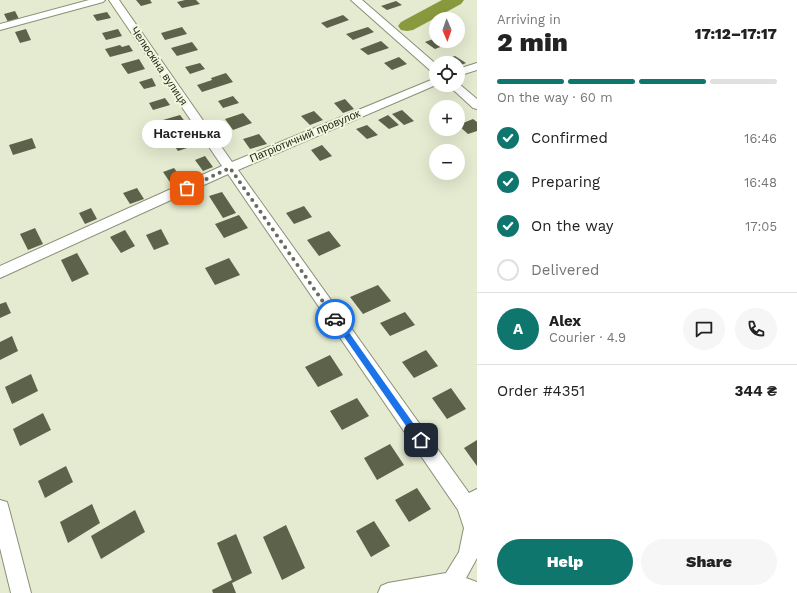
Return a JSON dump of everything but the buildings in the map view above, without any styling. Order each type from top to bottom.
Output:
[{"type":"street","points":[[0,27],[100,0]]},
{"type":"street","name":"Челюскіна вулиця","points":[[114,0],[230,168],[472,501],[474,528],[468,556],[452,582]]},
{"type":"street","points":[[356,0],[429,64]]},
{"type":"street","points":[[465,70],[477,66]]},
{"type":"street","name":"Патріотичний провулок","points":[[0,272],[230,168],[429,84]]},
{"type":"street","points":[[462,92],[477,105]]},
{"type":"street","points":[[0,509],[22,593]]},
{"type":"street","points":[[388,593],[392,591],[452,582],[477,592]]},
{"type":"waterway","points":[[407,26],[455,0]]},
{"type":"way so far","points":[[187,188],[230,168],[335,319]]},
{"type":"place","name":"Настенька","points":[[187,188]]},
{"type":"route","points":[[335,319],[421,440]]}]
